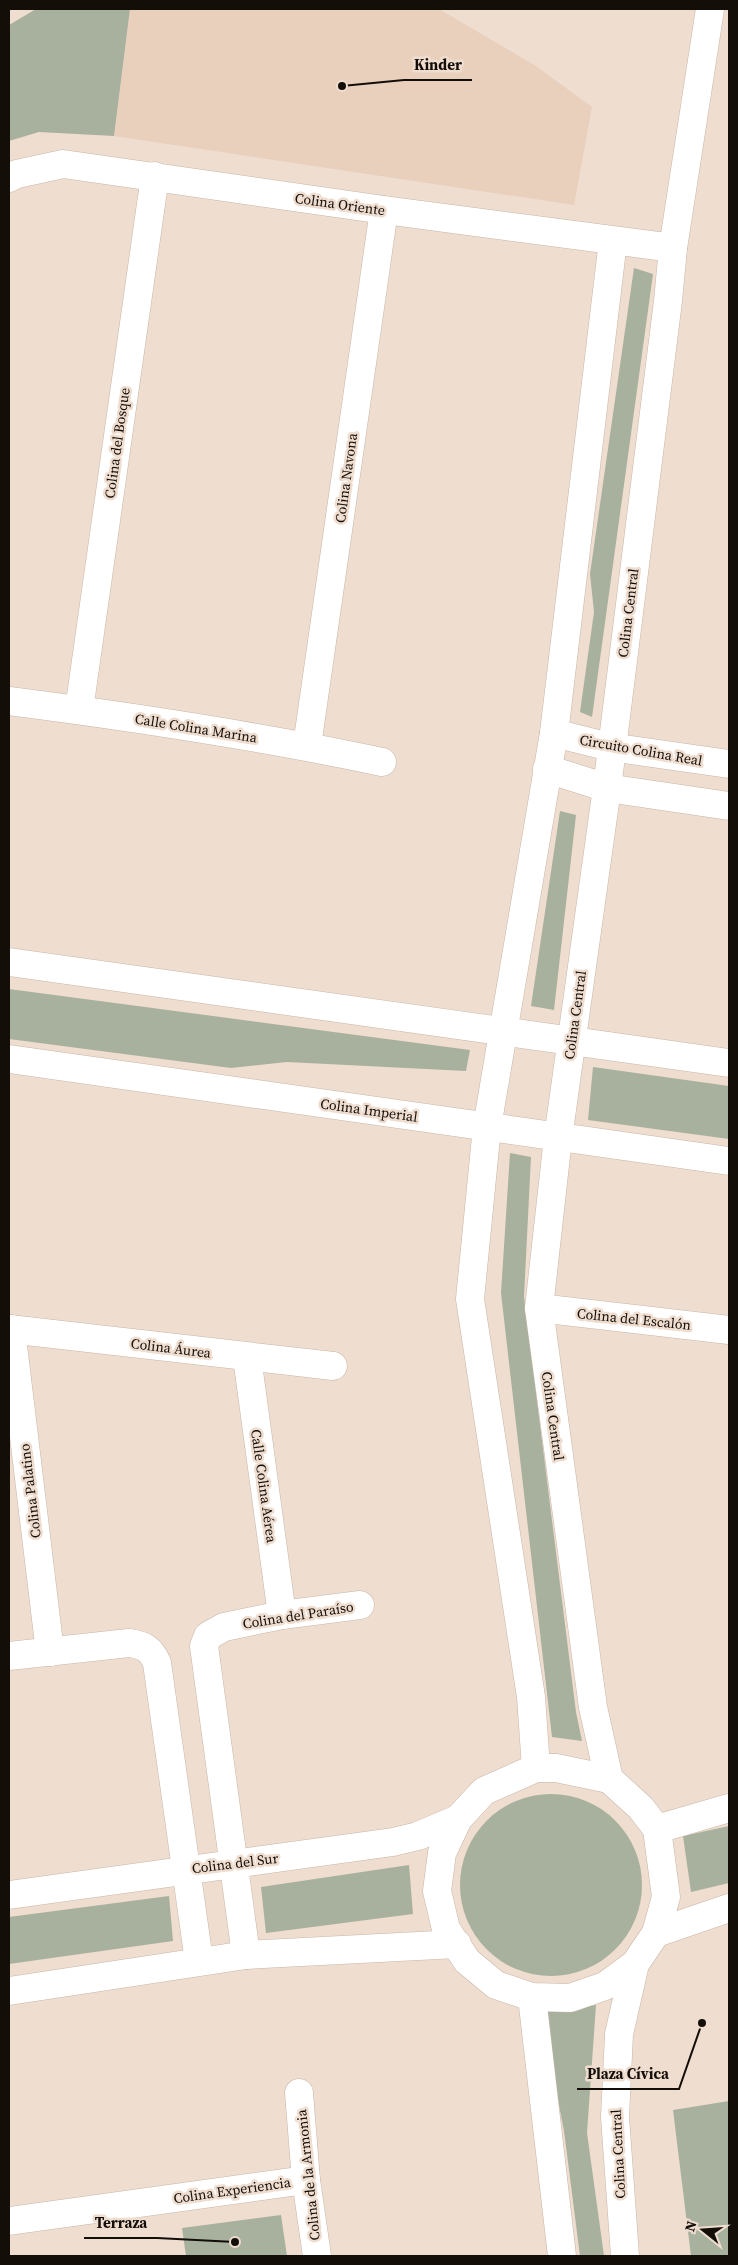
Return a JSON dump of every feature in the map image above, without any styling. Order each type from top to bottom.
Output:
[{"type":"street","name":"Colina Central","points":[[610,1779],[592,1707],[539,1308],[558,1138],[607,788],[610,748],[668,301],[673,248],[710,9]]},
{"type":"street","name":"Colina Oriente","points":[[9,178],[17,174],[63,164],[384,210],[673,248]]},
{"type":"street","name":"Colina del Bosque","points":[[79,710],[155,176]]},
{"type":"street","name":"Colina Navona","points":[[307,746],[384,210]]},
{"type":"street","points":[[536,1768],[531,1697],[470,1299],[487,1127],[554,733],[613,241]]},
{"type":"street","name":"Calle Colina Marina","points":[[9,701],[79,710],[307,746],[382,762]]},
{"type":"street","name":"Circuito Colina Real","points":[[554,733],[610,748],[729,764]]},
{"type":"street","points":[[547,769],[607,788],[729,806]]},
{"type":"street","points":[[9,962],[729,1063]]},
{"type":"street","name":"Colina Imperial","points":[[9,1059],[729,1161]]},
{"type":"street","name":"Colina del Escalón","points":[[539,1308],[729,1330]]},
{"type":"street","name":"Colina Áurea","points":[[10,1329],[247,1358],[333,1366]]},
{"type":"street","name":"Colina Palatino","points":[[10,1329],[50,1652]]},
{"type":"street","name":"Calle Colina Aérea","points":[[247,1358],[282,1615]]},
{"type":"street","name":"Colina del Paraíso","points":[[232,1863],[204,1657],[204,1646],[208,1636],[224,1627],[282,1615],[360,1605]]},
{"type":"street","points":[[9,1656],[129,1642],[147,1647],[157,1663],[184,1869],[199,1961]]},
{"type":"street","points":[[536,1768],[556,1768],[610,1779],[641,1808],[657,1829],[666,1897],[656,1933],[635,1964],[605,1986],[570,1998],[532,1997],[496,1985],[467,1961],[446,1929],[438,1891],[442,1854],[458,1819],[484,1791],[536,1768]]},
{"type":"street","points":[[657,1829],[729,1808]]},
{"type":"street","name":"Colina del Sur","points":[[9,1894],[393,1842],[418,1836],[458,1819]]},
{"type":"street","points":[[232,1863],[246,1955]]},
{"type":"street","points":[[656,1933],[729,1908]]},
{"type":"street","points":[[9,1991],[246,1955],[457,1944]]},
{"type":"street","name":"Colina Central","points":[[625,2256],[615,2117],[619,2034],[635,1964]]},
{"type":"street","points":[[532,1997],[562,2256],[558,2256]]},
{"type":"street","name":"Colina de la Armonia","points":[[299,2093],[306,2180],[317,2256]]},
{"type":"street","name":"Colina Experiencia","points":[[9,2221],[306,2180]]},
{"type":"shaded area","points":[[130,9],[439,9],[536,66],[592,107],[574,205],[114,136]]},
{"type":"green space","points":[[36,9],[130,9],[114,136],[39,132],[9,141],[9,25]]},
{"type":"green space","points":[[634,268],[653,274],[592,717],[580,712],[594,612],[590,574]]},
{"type":"green space","points":[[560,811],[576,815],[554,1010],[531,1006]]},
{"type":"green space","points":[[9,989],[470,1050],[466,1071],[287,1062],[231,1068],[9,1039]]},
{"type":"green space","points":[[593,1067],[729,1086],[729,1139],[588,1120]]},
{"type":"green space","points":[[510,1153],[531,1157],[524,1297],[576,1712],[582,1741],[552,1737],[501,1293]]},
{"type":"green space","points":[[560,1794],[586,1801],[602,1809],[621,1827],[635,1850],[642,1876],[642,1894],[635,1920],[627,1936],[609,1955],[602,1961],[577,1972],[560,1976],[542,1976],[516,1969],[500,1961],[475,1936],[467,1920],[462,1903],[460,1876],[467,1850],[475,1834],[500,1809],[516,1801],[533,1796]]},
{"type":"green space","points":[[729,1826],[729,1883],[691,1892],[683,1836]]},
{"type":"green space","points":[[409,1865],[413,1914],[266,1933],[261,1887]]},
{"type":"green space","points":[[169,1896],[173,1941],[9,1964],[9,1917]]},
{"type":"green space","points":[[596,2005],[587,2133],[604,2256],[580,2256],[564,2131],[541,2012]]},
{"type":"green space","points":[[729,2101],[729,2256],[691,2256],[673,2110]]},
{"type":"green space","points":[[281,2215],[287,2256],[186,2256],[182,2228]]},
{"type":"place","name":"Kinder","points":[[342,86]]},
{"type":"place","name":"Plaza Cívica","points":[[702,2023]]},
{"type":"place","name":"Terraza","points":[[235,2242]]}]
